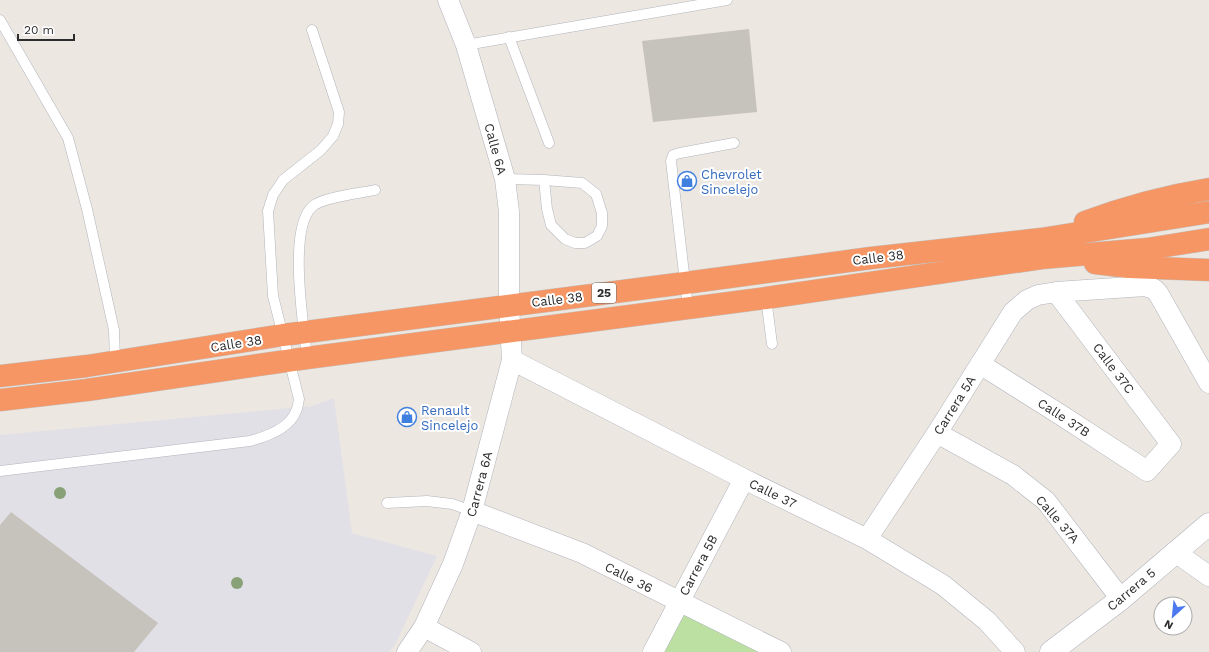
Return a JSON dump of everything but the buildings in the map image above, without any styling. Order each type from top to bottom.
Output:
[{"type":"highway","points":[[1041,248],[1119,209],[1178,194],[1209,189]]},
{"type":"highway","name":"Calle 38","points":[[0,400],[87,390],[511,331],[766,298],[1041,248],[1209,212]]},
{"type":"highway","name":"Calle 38","points":[[0,376],[115,362],[294,334],[871,258],[1041,248],[1147,249],[1209,239]]},
{"type":"highway","points":[[1041,248],[1129,267],[1209,270]]},
{"type":"main road","name":"Carrera 5","points":[[1051,652],[1122,599],[1209,524]]},
{"type":"street","name":"Calle 6A","points":[[448,0],[466,45],[505,179],[509,212],[509,305]]},
{"type":"street","name":"Carrera 5A","points":[[867,539],[937,433],[1013,312],[1027,300],[1038,295],[1056,292],[1145,286],[1154,289],[1158,293],[1209,383]]},
{"type":"street","name":"Calle 37C","points":[[1056,292],[1171,444],[1147,471]]},
{"type":"street","name":"Carrera 6A","points":[[407,652],[424,627],[453,564],[472,511],[512,360],[509,305]]},
{"type":"street","name":"Calle 37","points":[[512,360],[744,479],[867,539],[943,585],[987,621],[1015,652]]},
{"type":"street","name":"Calle 37B","points":[[980,364],[1147,471]]},
{"type":"street","name":"Calle 37A","points":[[937,433],[1013,475],[1046,501],[1122,599]]},
{"type":"street","name":"Carrera 5B","points":[[653,652],[744,479]]},
{"type":"street","name":"Calle 36","points":[[472,511],[582,553],[781,652]]},
{"type":"street","points":[[1175,552],[1209,576]]},
{"type":"street","points":[[424,627],[471,652]]},
{"type":"lane","points":[[466,45],[727,0]]},
{"type":"lane","points":[[0,20],[68,138],[87,209],[112,322],[115,362]]},
{"type":"lane","points":[[298,360],[294,334],[273,296],[268,211],[273,195],[283,180],[321,150],[334,136],[338,124],[339,112],[312,30]]},
{"type":"lane","points":[[509,37],[549,143]]},
{"type":"lane","points":[[688,308],[671,161],[673,155],[680,153],[734,143]]},
{"type":"lane","points":[[505,179],[544,180],[582,182],[596,194],[602,213],[602,226],[597,236],[585,243],[575,243],[565,239],[551,225],[547,209],[544,180]]},
{"type":"lane","points":[[0,471],[250,441],[267,436],[289,423],[296,412],[298,399],[298,360],[294,334],[298,250],[302,226],[307,214],[314,205],[325,200],[375,190]]},
{"type":"lane","points":[[766,298],[772,344]]},
{"type":"lane","points":[[387,503],[427,501],[452,504],[472,511]]},
{"type":"shaded area","points":[[334,398],[352,533],[437,556],[395,645],[389,652],[0,652],[0,435],[312,406]]},
{"type":"green space","points":[[679,602],[781,652],[653,652]]},
{"type":"place","name":"Chevrolet Sincelejo","points":[[687,181]]},
{"type":"place","name":"Renault Sincelejo","points":[[407,417]]}]
